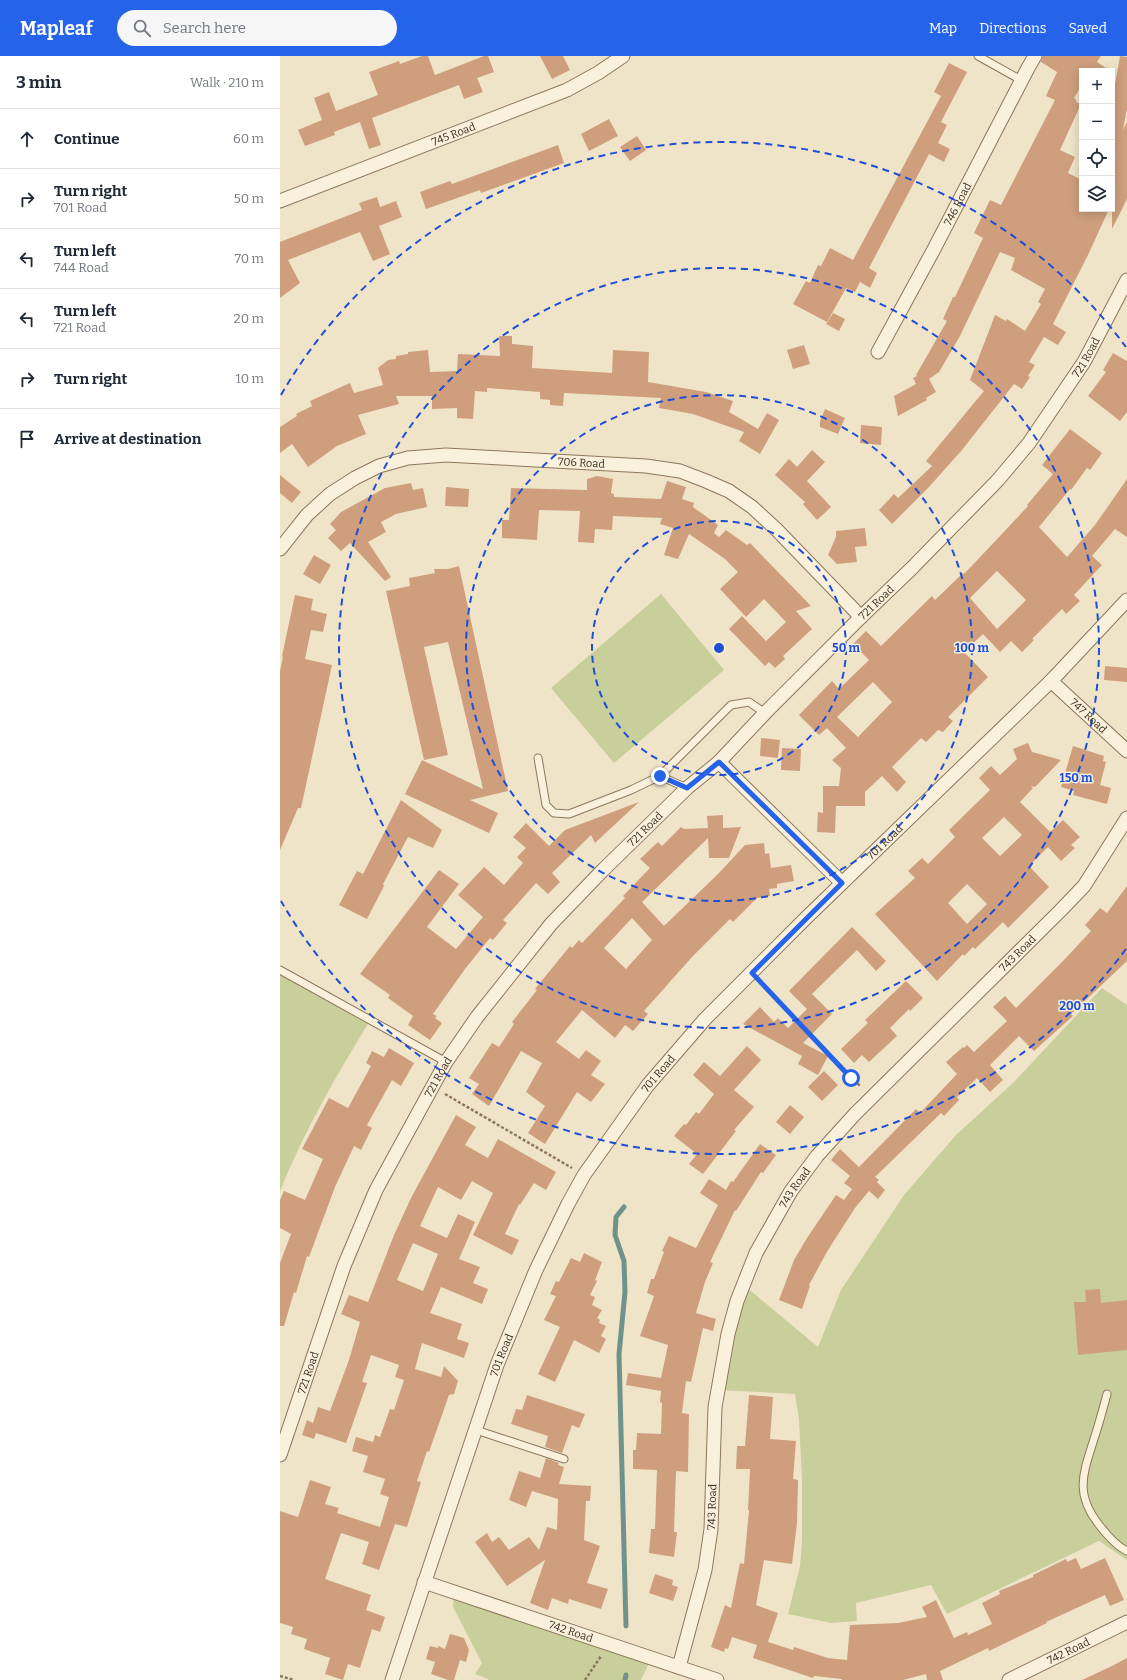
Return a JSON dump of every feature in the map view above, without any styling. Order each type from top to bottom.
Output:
[{"type":"street","name":"745 Road","points":[[280,201],[567,90],[598,73],[623,56]]},
{"type":"street","name":"746 Road","points":[[878,352],[933,251],[1021,80],[1035,56]]},
{"type":"street","name":"721 Road","points":[[280,1455],[344,1266],[376,1190],[446,1062],[477,1017],[551,924],[649,824],[687,788],[719,762],[765,713],[978,502],[1029,443],[1084,362],[1127,280]]},
{"type":"street","name":"706 Road","points":[[280,549],[307,515],[330,494],[355,478],[379,466],[408,458],[446,455],[646,466],[680,471],[706,481],[729,491],[752,507],[776,529],[861,617]]},
{"type":"street","name":"701 Road","points":[[392,1680],[497,1365],[536,1270],[568,1204],[584,1175],[648,1085],[705,1019],[842,883],[1051,681],[1127,600]]},
{"type":"street","name":"747 Road","points":[[1051,681],[1127,751]]},
{"type":"street","points":[[719,762],[842,883]]},
{"type":"street","name":"743 Road","points":[[679,1667],[705,1570],[711,1529],[715,1407],[728,1334],[737,1301],[756,1253],[770,1226],[790,1191],[817,1156],[855,1114],[1084,886],[1127,818]]},
{"type":"street","name":"742 Road","points":[[424,1582],[717,1680]]},
{"type":"street","name":"742 Road","points":[[1009,1680],[1127,1622]]},
{"type":"lane","points":[[978,56],[1021,80]]},
{"type":"lane","points":[[538,758],[546,805],[554,814],[569,814],[631,790],[660,776],[731,705],[749,702],[765,713]]},
{"type":"lane","points":[[660,776],[687,788]]},
{"type":"lane","points":[[280,970],[446,1062]]},
{"type":"lane","points":[[1107,1394],[1083,1474],[1083,1488],[1086,1505],[1094,1518],[1106,1534],[1127,1551]]},
{"type":"lane","points":[[476,1430],[564,1459]]},
{"type":"path","points":[[752,973],[860,1086]]},
{"type":"path","points":[[432,1087],[584,1175]]},
{"type":"path","points":[[585,1680],[609,1644]]},
{"type":"path","points":[[280,1676],[294,1680]]},
{"type":"green space","points":[[661,594],[724,670],[614,763],[551,688]]},
{"type":"green space","points":[[280,969],[371,1019],[310,1125],[280,1191]]},
{"type":"green space","points":[[1102,988],[1127,1005],[1127,1560],[1099,1541],[947,1614],[931,1585],[856,1603],[857,1621],[831,1623],[788,1614],[800,1566],[802,1541],[802,1480],[799,1420],[795,1394],[719,1390],[745,1286],[818,1347],[841,1290],[904,1195],[956,1135],[1014,1082]]},
{"type":"green space","points":[[454,1592],[652,1657],[641,1680],[488,1680],[475,1674],[482,1663],[453,1607]]},
{"type":"building","points":[[422,56],[428,56],[435,75],[484,56],[488,56],[494,72],[477,78],[483,92],[464,99],[459,85],[372,118],[381,145],[369,149],[360,122],[334,132],[335,135],[305,146],[298,130],[322,120],[314,98],[329,92],[336,111],[378,95],[369,72],[399,61],[400,64]]},
{"type":"building","points":[[540,56],[563,56],[570,70],[552,79]]},
{"type":"building","points":[[1043,56],[1101,56],[1097,62],[1106,68],[1079,68],[1079,90],[1074,98],[1076,102],[1079,103],[1079,108],[1060,150],[1075,157],[1068,173],[1079,178],[1079,212],[1108,212],[1088,255],[1053,324],[1066,332],[1058,345],[1044,337],[1029,362],[1035,365],[1028,376],[1030,377],[1022,389],[1014,384],[962,450],[928,488],[892,524],[879,510],[894,494],[898,498],[932,466],[926,461],[984,391],[970,380],[995,315],[1006,321],[1007,319],[1025,331],[1041,304],[1038,302],[1045,289],[1011,270],[1015,258],[1000,252],[960,336],[939,372],[929,379],[936,392],[926,398],[927,400],[898,416],[894,396],[916,384],[913,378],[917,376],[916,375],[947,321],[943,319],[983,238],[974,233],[990,200],[1001,205],[1055,100],[1046,96],[1057,72],[1041,62]]},
{"type":"building","points":[[1120,56],[1127,57],[1127,109],[1123,130],[1127,122],[1127,199],[1112,229],[1112,212],[1115,212],[1115,84]]},
{"type":"building","points":[[949,63],[967,72],[941,122],[947,125],[938,143],[950,149],[944,162],[929,154],[869,268],[877,273],[870,288],[860,282],[855,292],[846,288],[827,322],[793,304],[806,281],[810,283],[818,265],[821,266],[830,248],[853,260],[941,96],[934,92]]},
{"type":"building","points":[[609,119],[618,136],[589,151],[581,134]]},
{"type":"building","points":[[637,136],[646,150],[630,161],[620,147]]},
{"type":"building","points":[[558,145],[564,163],[481,193],[480,190],[426,209],[420,192],[450,181],[452,184]]},
{"type":"building","points":[[377,197],[380,207],[396,201],[402,217],[379,226],[390,254],[373,261],[360,232],[288,260],[300,283],[280,298],[280,242],[362,210],[359,203]]},
{"type":"building","points":[[833,313],[845,319],[839,331],[826,324]]},
{"type":"building","points":[[499,336],[512,336],[512,344],[533,346],[532,368],[612,373],[613,350],[649,352],[648,382],[706,392],[733,401],[729,412],[758,429],[767,413],[779,420],[760,454],[739,441],[744,432],[693,414],[659,408],[661,398],[564,393],[563,406],[550,405],[550,400],[540,399],[540,392],[487,388],[487,392],[475,391],[473,419],[457,418],[457,408],[432,409],[432,396],[396,396],[399,404],[358,415],[366,434],[337,446],[308,467],[292,444],[280,453],[280,427],[297,416],[296,414],[312,406],[310,401],[350,383],[354,393],[383,385],[378,368],[388,360],[396,359],[396,356],[408,354],[408,352],[428,350],[430,372],[457,371],[458,354],[500,356]]},
{"type":"building","points":[[804,345],[810,364],[793,369],[787,350]]},
{"type":"building","points":[[1113,353],[1127,361],[1127,412],[1120,421],[1088,396],[1106,372],[1103,370]]},
{"type":"building","points":[[825,409],[845,418],[838,434],[820,427],[820,421]]},
{"type":"building","points":[[861,425],[882,427],[881,445],[860,443]]},
{"type":"building","points":[[1070,429],[1102,453],[1090,470],[1087,468],[1071,490],[1070,489],[1039,527],[1067,557],[1095,525],[1127,479],[1127,537],[1115,529],[1092,556],[1102,565],[1074,595],[1080,601],[1066,614],[1062,609],[1032,639],[1034,640],[1022,652],[1011,641],[1000,652],[983,634],[964,652],[988,677],[948,717],[953,721],[943,732],[938,730],[926,742],[921,738],[892,767],[906,782],[897,792],[882,776],[865,792],[865,806],[836,806],[835,833],[817,832],[818,812],[823,813],[823,786],[839,786],[841,768],[832,760],[846,748],[827,728],[819,735],[799,715],[832,681],[839,689],[869,660],[853,644],[866,631],[881,646],[932,596],[935,600],[963,573],[964,574],[1028,506],[1027,505],[1053,474],[1042,465]],"holes":[[[997,571],[1026,600],[997,629],[970,598]],[[873,682],[892,702],[858,737],[837,717]]]},
{"type":"building","points":[[812,450],[825,462],[807,481],[831,507],[817,520],[803,504],[805,502],[775,475],[789,459],[797,467]]},
{"type":"building","points":[[280,475],[301,492],[292,503],[280,493]]},
{"type":"building","points":[[597,476],[613,479],[611,493],[614,494],[614,497],[661,499],[667,481],[686,487],[682,499],[694,503],[693,507],[718,525],[714,533],[719,537],[726,530],[747,545],[750,543],[811,606],[796,611],[812,629],[783,656],[785,659],[775,668],[769,662],[765,666],[729,629],[742,616],[766,641],[786,622],[764,599],[746,617],[720,589],[738,572],[725,559],[689,534],[678,559],[664,555],[673,528],[660,524],[662,518],[613,516],[612,530],[595,529],[594,543],[578,542],[580,511],[539,510],[537,540],[502,538],[502,520],[509,520],[511,488],[587,490],[587,479]]},
{"type":"building","points":[[411,483],[413,490],[423,488],[427,507],[396,514],[381,522],[386,532],[368,542],[391,577],[385,581],[350,543],[341,551],[328,538],[336,530],[330,524],[341,512],[385,488]]},
{"type":"building","points":[[446,487],[469,489],[468,507],[445,506]]},
{"type":"building","points":[[865,528],[867,546],[855,547],[857,562],[837,564],[828,555],[836,537],[836,531]]},
{"type":"building","points":[[314,555],[331,565],[320,584],[303,574]]},
{"type":"building","points":[[459,566],[508,791],[470,800],[498,813],[489,833],[405,794],[422,760],[483,789],[448,642],[424,647],[448,755],[424,760],[386,591],[410,586],[409,578],[435,573],[434,569],[448,569]]},
{"type":"building","points":[[295,595],[313,599],[311,610],[327,614],[323,632],[311,630],[305,659],[332,665],[301,808],[298,808],[280,850],[280,671]]},
{"type":"building","points":[[1105,666],[1127,668],[1127,682],[1104,680]]},
{"type":"building","points":[[761,738],[780,740],[778,758],[760,756]]},
{"type":"building","points":[[1028,743],[1032,752],[1061,760],[1035,787],[1031,786],[1033,788],[1020,802],[1050,832],[1063,820],[1080,837],[1071,845],[1075,848],[1061,861],[1048,847],[1029,866],[1049,887],[1008,928],[1003,922],[975,949],[973,947],[964,956],[963,954],[937,981],[875,914],[915,878],[908,871],[922,858],[928,864],[955,837],[949,830],[990,790],[979,778],[991,766],[1000,775],[1017,759],[1013,749]],"holes":[[[1004,817],[1022,835],[1000,856],[982,838]],[[967,884],[987,904],[967,924],[948,903]]]},
{"type":"building","points":[[1073,746],[1104,756],[1103,761],[1106,762],[1100,785],[1111,788],[1107,804],[1073,795],[1074,791],[1061,787]]},
{"type":"building","points":[[782,748],[801,749],[800,771],[781,770]]},
{"type":"building","points":[[401,800],[442,830],[433,848],[408,837],[383,884],[384,886],[367,919],[339,905],[357,871],[363,874]]},
{"type":"building","points":[[639,802],[595,843],[591,835],[552,873],[560,882],[548,894],[536,883],[503,920],[507,923],[493,940],[490,938],[465,969],[433,1014],[437,1016],[435,1018],[442,1023],[430,1040],[408,1025],[413,1016],[388,998],[390,995],[360,974],[439,870],[459,884],[427,927],[456,949],[483,917],[458,895],[484,867],[504,885],[523,863],[517,857],[526,848],[513,837],[526,823],[549,846],[565,830]]},
{"type":"building","points":[[723,815],[723,828],[741,827],[729,858],[709,858],[708,838],[642,902],[664,926],[719,873],[745,845],[764,843],[765,854],[769,853],[771,868],[791,865],[794,881],[777,884],[777,888],[769,889],[770,896],[757,898],[733,922],[730,919],[692,957],[644,1011],[648,1014],[633,1031],[625,1025],[615,1038],[582,1010],[556,1042],[579,1059],[586,1050],[601,1061],[591,1075],[605,1084],[591,1102],[577,1092],[545,1144],[528,1133],[545,1106],[526,1092],[542,1063],[521,1051],[489,1106],[472,1094],[479,1084],[469,1078],[492,1043],[499,1047],[514,1024],[512,1022],[537,990],[535,989],[570,946],[572,948],[579,940],[582,943],[625,898],[623,896],[650,868],[640,859],[658,842],[662,846],[681,827],[684,829],[708,828],[707,816]],"holes":[[[632,918],[652,940],[626,969],[604,948]]]},
{"type":"building","points":[[1127,886],[1127,961],[1071,1014],[1073,1016],[1034,1051],[1019,1036],[990,1065],[1003,1080],[990,1092],[977,1078],[957,1097],[959,1100],[944,1116],[941,1113],[875,1177],[879,1180],[877,1182],[885,1190],[878,1199],[869,1191],[855,1208],[828,1250],[809,1285],[810,1286],[802,1309],[779,1300],[794,1260],[807,1238],[836,1195],[844,1200],[852,1189],[844,1183],[850,1176],[831,1160],[840,1149],[859,1167],[916,1109],[920,1113],[957,1074],[946,1062],[967,1045],[974,1052],[1007,1021],[993,1007],[1005,996],[1016,1008],[1091,931],[1085,925],[1100,908],[1107,913]]},
{"type":"building","points":[[852,927],[886,961],[876,971],[857,950],[812,994],[832,1014],[803,1043],[828,1056],[818,1075],[798,1064],[802,1056],[743,1024],[760,1007],[774,1022],[778,1018],[788,1028],[807,1009],[789,991]]},
{"type":"building","points":[[906,981],[923,998],[910,1011],[909,1009],[890,1028],[897,1036],[869,1062],[862,1055],[854,1063],[841,1049],[868,1023],[865,1020]]},
{"type":"building","points":[[747,1046],[761,1060],[734,1090],[754,1107],[734,1130],[736,1131],[703,1174],[689,1164],[697,1154],[674,1136],[684,1124],[686,1125],[696,1112],[699,1114],[714,1094],[693,1075],[704,1062],[720,1076]]},
{"type":"building","points":[[389,1048],[414,1063],[401,1086],[392,1080],[367,1125],[372,1128],[361,1150],[354,1146],[335,1187],[309,1257],[307,1256],[284,1326],[280,1326],[280,1263],[291,1234],[280,1228],[280,1200],[284,1191],[305,1200],[323,1159],[302,1149],[329,1098],[348,1108],[371,1066],[366,1063],[372,1051],[384,1057]]},
{"type":"building","points":[[824,1071],[838,1085],[822,1101],[808,1087]]},
{"type":"building","points":[[790,1105],[804,1117],[790,1134],[776,1122]]},
{"type":"building","points":[[456,1115],[476,1127],[465,1145],[488,1158],[498,1139],[556,1172],[546,1190],[534,1183],[520,1205],[519,1204],[505,1234],[519,1240],[512,1255],[473,1235],[493,1193],[472,1181],[461,1200],[438,1187],[420,1226],[447,1238],[458,1214],[475,1222],[459,1259],[480,1267],[473,1283],[488,1289],[482,1304],[441,1287],[430,1313],[462,1324],[457,1339],[469,1343],[464,1358],[422,1343],[415,1369],[441,1377],[444,1366],[458,1381],[454,1394],[449,1395],[429,1452],[427,1451],[417,1481],[421,1482],[407,1527],[395,1524],[379,1570],[362,1564],[369,1542],[341,1533],[325,1579],[371,1595],[366,1610],[385,1617],[380,1632],[372,1629],[360,1668],[348,1664],[343,1680],[325,1674],[330,1658],[304,1649],[307,1639],[291,1634],[293,1627],[280,1623],[280,1511],[298,1517],[310,1480],[331,1487],[325,1504],[339,1508],[337,1513],[380,1527],[389,1497],[380,1494],[385,1479],[363,1472],[368,1456],[352,1451],[356,1437],[373,1442],[375,1435],[380,1437],[390,1409],[394,1410],[404,1380],[395,1377],[399,1365],[371,1355],[362,1382],[367,1383],[346,1443],[316,1433],[314,1439],[302,1435],[307,1420],[313,1423],[318,1407],[330,1411],[349,1360],[360,1322],[341,1314],[349,1295],[368,1302],[394,1235],[411,1198]],"holes":[[[413,1243],[438,1254],[423,1291],[397,1280]]]},
{"type":"building","points":[[760,1144],[776,1155],[763,1173],[761,1172],[736,1211],[735,1210],[710,1262],[713,1263],[705,1282],[696,1313],[716,1319],[713,1331],[703,1328],[691,1382],[686,1381],[682,1413],[689,1414],[688,1472],[676,1471],[674,1532],[677,1532],[674,1557],[649,1553],[651,1529],[655,1529],[657,1470],[633,1469],[633,1450],[636,1450],[637,1433],[661,1434],[661,1391],[626,1385],[628,1373],[661,1378],[668,1345],[640,1336],[654,1296],[647,1293],[651,1279],[654,1279],[664,1252],[662,1251],[669,1236],[696,1248],[718,1205],[700,1193],[709,1179],[726,1190],[731,1181],[733,1182]]},
{"type":"building","points":[[584,1253],[602,1262],[595,1280],[597,1281],[590,1295],[595,1297],[592,1305],[602,1310],[597,1318],[600,1320],[599,1323],[606,1326],[601,1336],[606,1339],[599,1353],[574,1340],[555,1382],[538,1374],[560,1327],[544,1320],[556,1296],[550,1294],[556,1281],[559,1282],[571,1258],[580,1262]]},
{"type":"building","points":[[1100,1289],[1101,1303],[1127,1300],[1127,1350],[1078,1355],[1074,1302],[1086,1302],[1085,1290]]},
{"type":"building","points":[[527,1395],[585,1414],[579,1428],[572,1425],[562,1453],[545,1447],[548,1436],[511,1424],[516,1409],[522,1410]]},
{"type":"building","points":[[749,1395],[773,1397],[770,1439],[796,1441],[793,1479],[798,1480],[797,1523],[792,1564],[764,1560],[756,1605],[778,1613],[768,1642],[793,1650],[794,1647],[828,1658],[847,1660],[850,1625],[898,1623],[927,1617],[922,1607],[936,1600],[954,1638],[967,1632],[968,1635],[992,1624],[982,1603],[1000,1594],[999,1591],[1033,1577],[1033,1575],[1066,1559],[1067,1562],[1076,1558],[1081,1569],[1105,1558],[1124,1600],[1110,1606],[1105,1595],[1046,1622],[1047,1623],[989,1651],[988,1648],[940,1671],[943,1680],[927,1680],[926,1674],[903,1680],[842,1680],[814,1676],[813,1678],[753,1658],[757,1645],[732,1637],[728,1649],[725,1648],[724,1652],[711,1647],[725,1605],[731,1608],[740,1563],[744,1564],[749,1510],[750,1469],[736,1469],[737,1446],[745,1446]]},
{"type":"building","points":[[546,1458],[559,1463],[558,1465],[564,1467],[559,1484],[591,1486],[590,1501],[586,1501],[584,1540],[600,1546],[587,1583],[608,1589],[601,1609],[569,1599],[568,1604],[552,1598],[548,1610],[530,1603],[545,1560],[507,1586],[475,1542],[487,1533],[492,1542],[499,1537],[509,1550],[529,1537],[539,1550],[547,1527],[557,1530],[558,1499],[532,1491],[526,1507],[509,1500],[519,1471],[540,1478]]},
{"type":"building","points":[[655,1574],[673,1580],[672,1585],[678,1587],[673,1601],[649,1593]]},
{"type":"building","points":[[450,1634],[464,1638],[469,1650],[466,1662],[460,1660],[454,1680],[448,1680],[431,1674],[435,1662],[426,1659],[430,1646],[438,1648],[438,1646],[445,1649]]},
{"type":"building","points":[[1127,1658],[1127,1680],[1082,1680],[1112,1666]]},
{"type":"waterway","points":[[624,1207],[616,1217],[615,1235],[624,1261],[625,1292],[619,1354],[626,1626]]},
{"type":"waterway","points":[[625,1680],[626,1675]]},
{"type":"route","points":[[660,776],[687,788],[719,762],[842,883],[752,973],[851,1078]]}]
